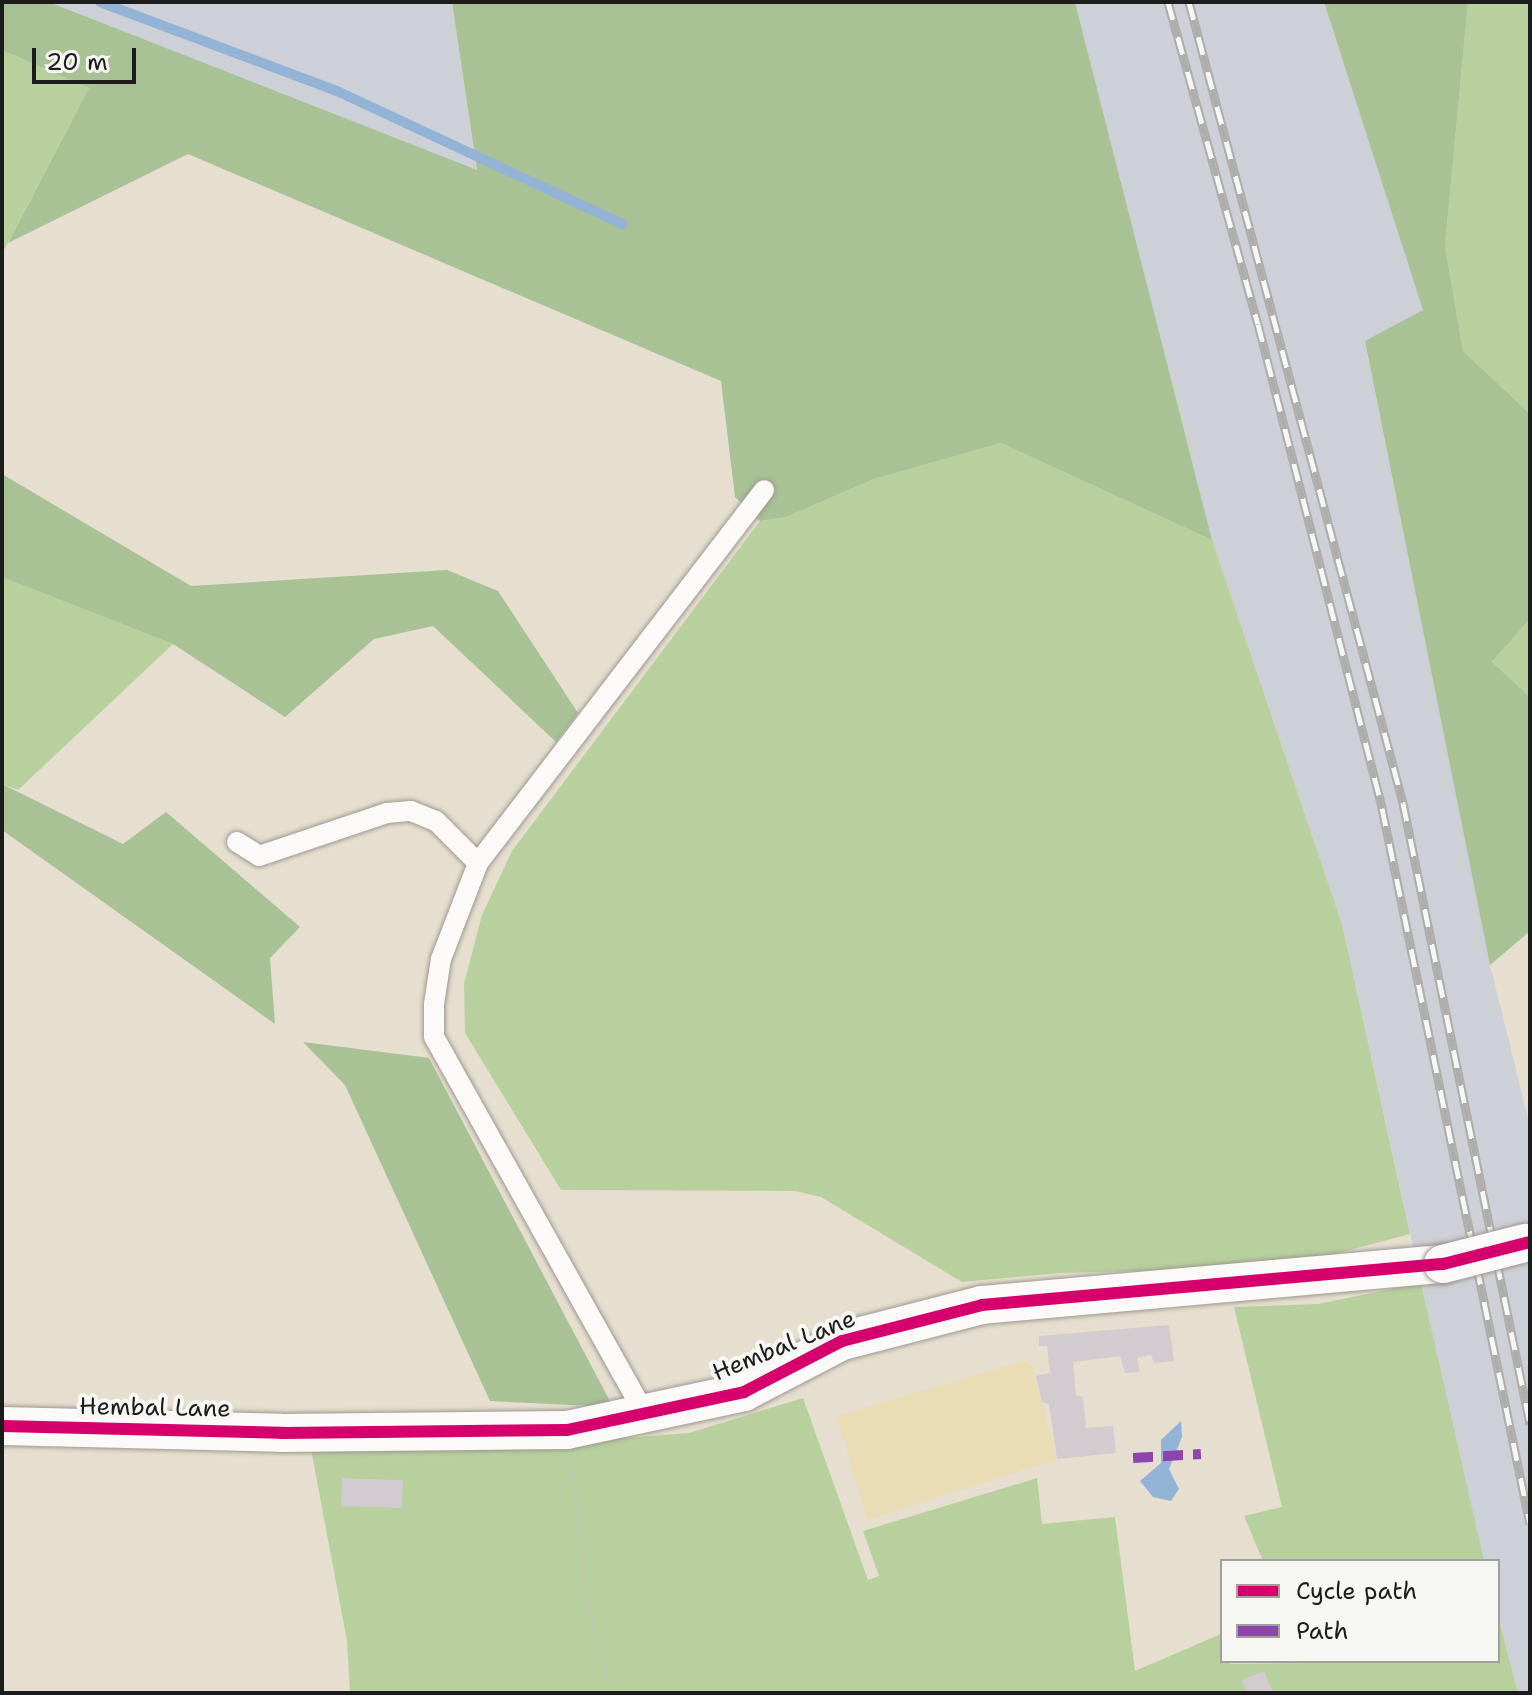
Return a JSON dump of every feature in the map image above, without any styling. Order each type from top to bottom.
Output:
[{"type":"street","name":"Hembal Lane","points":[[2,1426],[281,1433],[567,1430],[646,1416],[744,1392],[842,1341],[982,1305],[1443,1264],[1528,1242]]},
{"type":"lane","points":[[646,1416],[434,1036],[441,959],[478,863],[764,490]]},
{"type":"lane","points":[[237,842],[259,856],[387,813],[411,811],[436,821],[478,863]]},
{"type":"path","points":[[571,1456],[588,1609],[613,1693]]},
{"type":"shaded area","points":[[49,2],[452,2],[477,171]]},
{"type":"shaded area","points":[[1075,2],[1324,2],[1424,310],[1365,342],[1490,965],[1530,1126],[1530,1693],[1518,1693],[1500,1624],[1500,1559],[1483,1559],[1473,1518],[1342,924],[1212,540]]},
{"type":"green space","points":[[2,2],[49,2],[477,170],[452,2],[1075,2],[1212,540],[1001,443],[874,479],[786,517],[760,521],[735,497],[721,381],[188,154],[8,243],[89,88],[2,50]]},
{"type":"green space","points":[[1324,2],[1468,2],[1445,246],[1463,351],[1530,414],[1530,619],[1492,662],[1530,697],[1530,931],[1490,965],[1365,341],[1423,310]]},
{"type":"green space","points":[[1468,2],[1530,2],[1530,414],[1463,351],[1445,246]]},
{"type":"green space","points":[[2,50],[89,88],[2,254]]},
{"type":"green space","points":[[1001,443],[1212,540],[1342,924],[1410,1234],[1285,1267],[1060,1273],[962,1282],[821,1197],[795,1191],[561,1190],[465,1033],[464,984],[482,915],[512,851],[760,521],[786,517],[874,479]]},
{"type":"green space","points":[[2,474],[191,586],[447,570],[498,591],[578,713],[556,742],[433,626],[374,639],[285,717],[173,644],[2,577]]},
{"type":"green space","points":[[2,577],[173,644],[18,790],[2,784]]},
{"type":"green space","points":[[1530,619],[1530,697],[1492,662]]},
{"type":"green space","points":[[2,784],[123,844],[166,812],[300,927],[270,958],[275,1024],[2,830]]},
{"type":"green space","points":[[303,1042],[429,1058],[613,1407],[490,1401],[345,1085]]},
{"type":"green space","points":[[1421,1283],[1484,1559],[1262,1559],[1244,1516],[1282,1507],[1234,1307],[1318,1304]]},
{"type":"green space","points":[[803,1398],[868,1580],[879,1576],[863,1531],[1037,1478],[1042,1524],[1115,1517],[1135,1671],[1220,1634],[1220,1663],[1500,1663],[1500,1624],[1518,1693],[350,1693],[347,1641],[311,1449],[559,1443],[689,1433]]},
{"type":"sand","points":[[1024,1361],[1033,1367],[1057,1459],[867,1520],[837,1416]]},
{"type":"water","points":[[1181,1421],[1182,1437],[1169,1469],[1179,1489],[1171,1501],[1153,1497],[1140,1481],[1161,1463],[1161,1440]]},
{"type":"building","points":[[1169,1325],[1174,1361],[1154,1363],[1151,1355],[1137,1358],[1140,1372],[1125,1373],[1120,1356],[1073,1362],[1076,1395],[1083,1397],[1086,1428],[1113,1426],[1116,1453],[1057,1459],[1049,1404],[1042,1402],[1036,1376],[1050,1373],[1047,1346],[1039,1346],[1039,1336]]},
{"type":"building","points":[[342,1478],[403,1480],[402,1508],[341,1506]]},
{"type":"building","points":[[1264,1671],[1273,1693],[1247,1693],[1242,1680]]},
{"type":"waterway","points":[[100,2],[337,91],[622,224]]},
{"type":"railway","points":[[1168,2],[1258,324],[1382,808],[1530,1524]]},
{"type":"railway","points":[[1189,2],[1403,803],[1530,1424]]},
{"type":"marked path","points":[[1133,1458],[1201,1454]]},
{"type":"cycle path","points":[[2,1426],[281,1433],[567,1430],[744,1392],[842,1341],[982,1305],[1443,1264],[1530,1242]]}]
